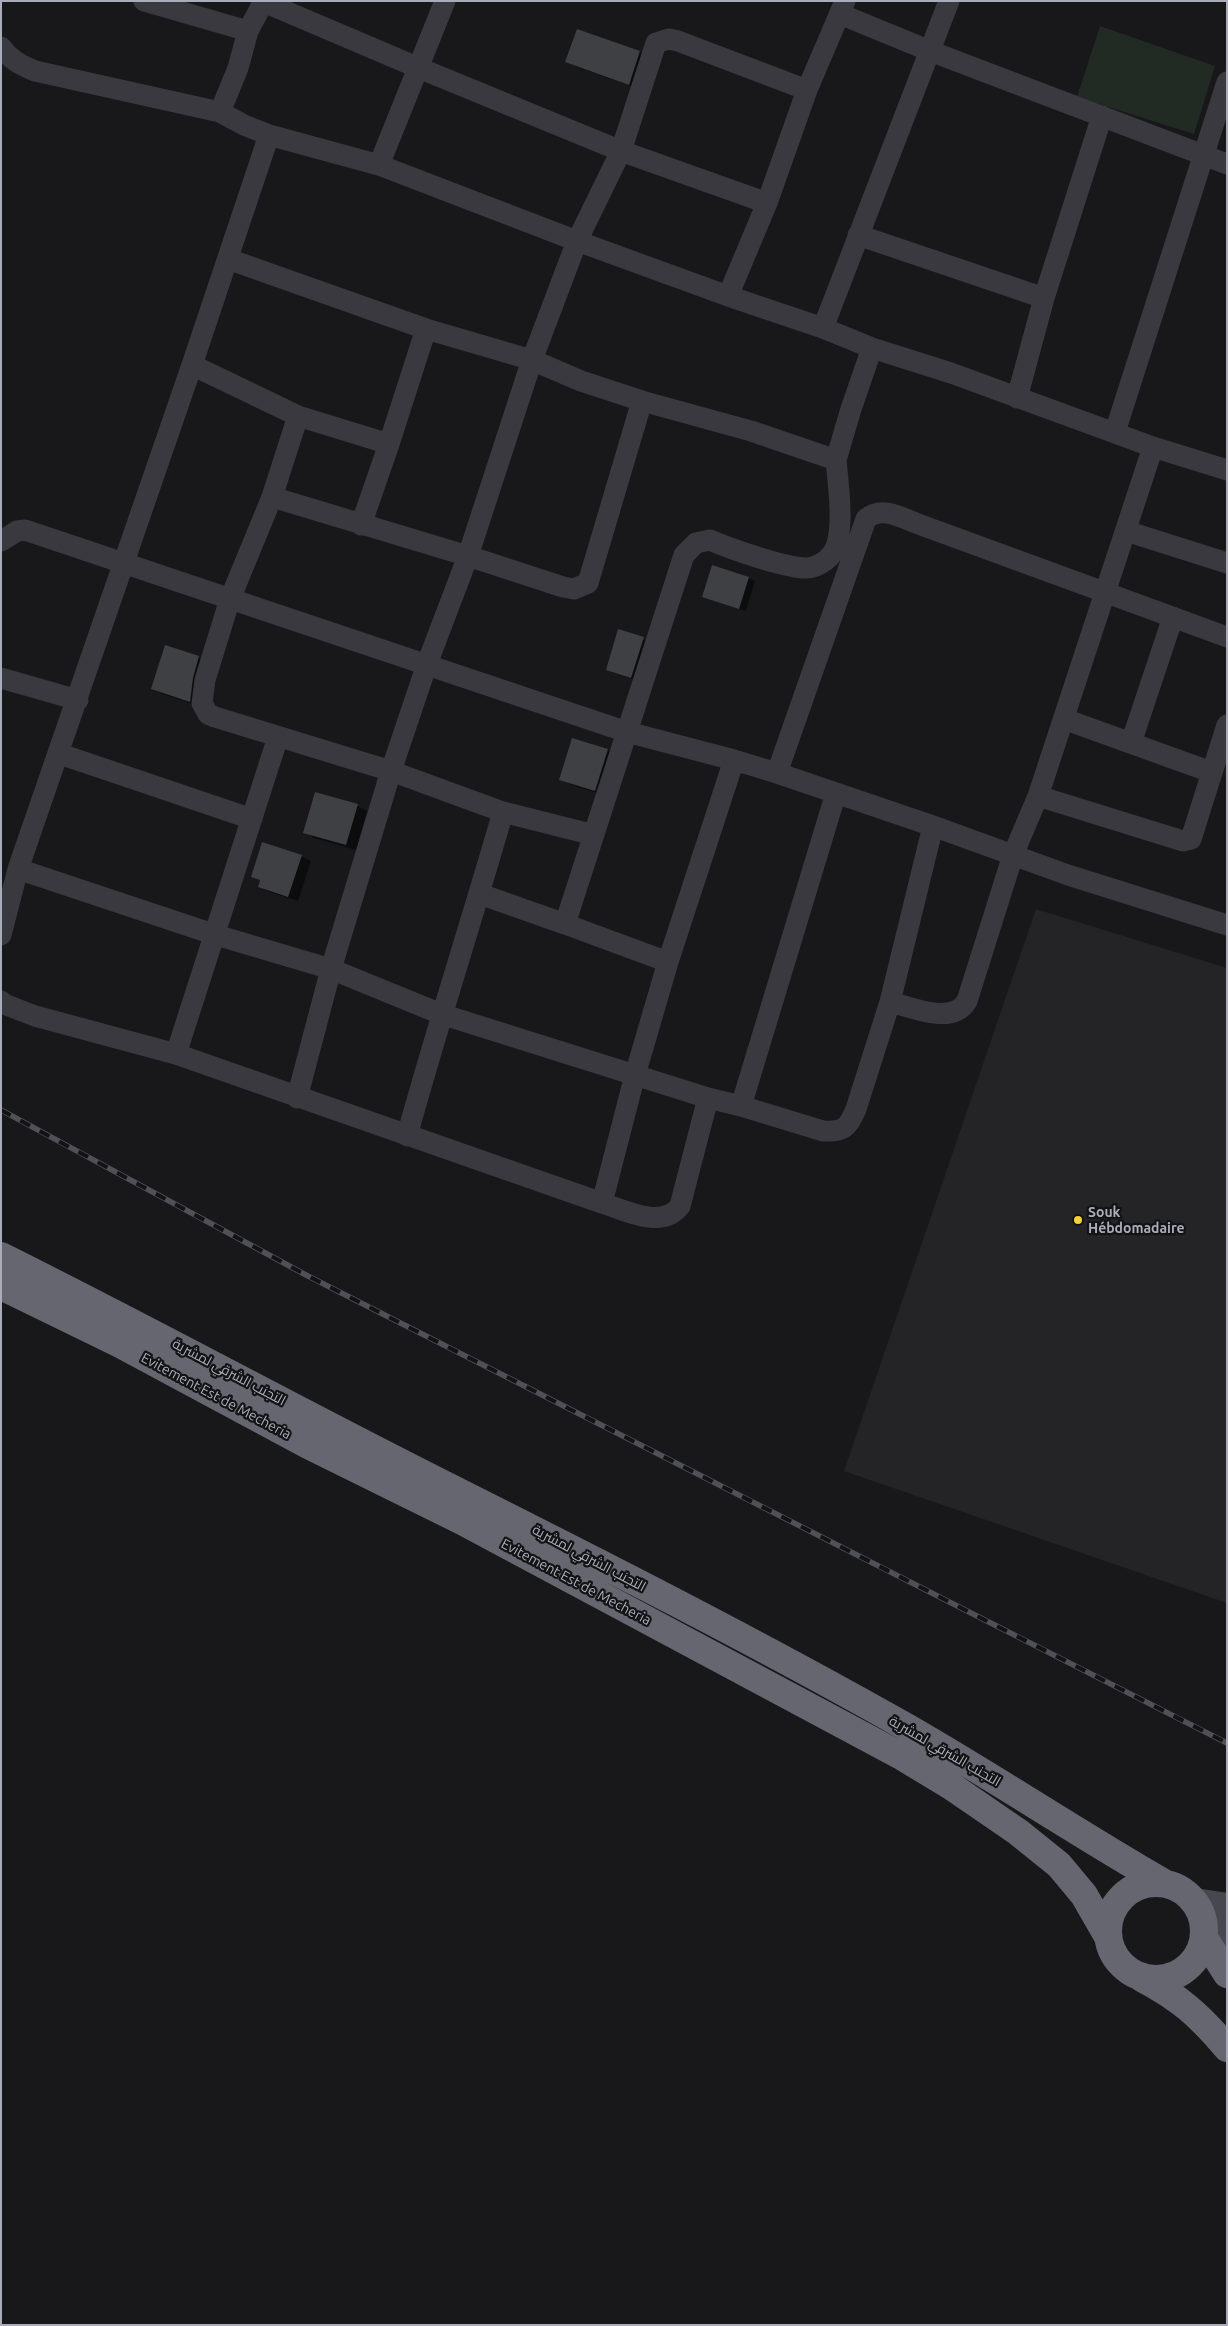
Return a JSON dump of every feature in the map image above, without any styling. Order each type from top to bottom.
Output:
[{"type":"highway","name":"التجنب الشرقي لمشرية","points":[[1,1256],[208,1360],[450,1488],[553,1538],[784,1661],[910,1730],[1019,1793],[1100,1846],[1164,1883]]},
{"type":"highway","name":"Evitement Est de Mecheria","points":[[1,1286],[120,1344],[308,1445],[462,1521],[903,1757],[951,1786],[1003,1822],[1059,1865],[1084,1895],[1107,1935]]},
{"type":"highway","points":[[1227,1974],[1207,1926],[1181,1890],[1164,1883],[1146,1883],[1130,1890],[1116,1902],[1109,1918],[1107,1935],[1112,1952],[1122,1966],[1172,1994],[1206,2024],[1227,2048]]},
{"type":"highway","points":[[1136,1975],[1154,1980],[1171,1977],[1186,1968],[1198,1955],[1207,1926]]},
{"type":"street","points":[[144,1],[248,31]]},
{"type":"street","points":[[220,112],[238,68],[248,31],[264,1],[419,68],[622,151],[767,203]]},
{"type":"street","points":[[379,165],[445,1]]},
{"type":"street","points":[[823,328],[949,1]]},
{"type":"street","points":[[728,296],[767,203],[806,90],[843,8],[930,51],[1227,164]]},
{"type":"street","points":[[297,1098],[331,970],[391,771],[427,664],[468,556],[532,360],[577,242],[622,151],[656,43],[662,40],[678,41],[806,90]]},
{"type":"street","points":[[1,47],[8,56],[19,64],[35,70],[220,112],[269,135],[379,165],[577,242],[823,328],[872,348],[951,373],[1153,447],[1227,470]]},
{"type":"street","points":[[1115,432],[1227,82]]},
{"type":"street","points":[[1017,398],[1044,298],[1102,116]]},
{"type":"street","points":[[1,935],[18,869],[60,754],[269,135]]},
{"type":"street","points":[[858,235],[1044,298]]},
{"type":"street","points":[[228,259],[426,329],[532,360],[581,380],[642,401],[751,431],[836,460]]},
{"type":"street","points":[[360,525],[389,444],[426,329]]},
{"type":"street","points":[[565,924],[684,555],[689,548],[702,540],[710,540],[792,567],[807,568],[821,564],[832,554],[837,540],[840,508],[836,460],[872,348]]},
{"type":"street","points":[[192,365],[298,416],[389,444]]},
{"type":"street","points":[[272,497],[468,556],[563,587],[574,588],[588,583],[642,401]]},
{"type":"street","points":[[298,416],[272,497],[230,598],[206,680],[202,703],[208,714],[391,771],[503,812],[594,835]]},
{"type":"street","points":[[890,1002],[940,1014],[957,1012],[964,1007],[974,983],[1013,855],[1038,796],[1064,719],[1104,591],[1153,447]]},
{"type":"street","points":[[777,774],[866,519],[878,512],[887,513],[1227,637]]},
{"type":"street","points":[[1,541],[16,530],[25,530],[628,732],[734,760],[933,826],[1068,875],[1227,925]]},
{"type":"street","points":[[1126,531],[1227,564]]},
{"type":"street","points":[[1131,743],[1173,617]]},
{"type":"street","points":[[1,678],[78,700]]},
{"type":"street","points":[[1064,719],[1211,772]]},
{"type":"street","points":[[1038,796],[1183,842],[1188,841],[1191,839],[1227,725]]},
{"type":"street","points":[[176,1054],[216,935],[278,737]]},
{"type":"street","points":[[60,754],[252,819]]},
{"type":"street","points":[[602,1203],[635,1075],[668,962],[734,760]]},
{"type":"street","points":[[741,1106],[836,793]]},
{"type":"street","points":[[407,1136],[441,1014],[480,894],[503,812]]},
{"type":"street","points":[[18,869],[216,935],[331,970],[441,1014],[708,1098],[822,1131],[835,1131],[843,1129],[850,1123],[856,1109],[890,1002],[933,826]]},
{"type":"street","points":[[480,894],[668,962]]},
{"type":"street","points":[[1,1001],[4,1004],[35,1016],[176,1054],[297,1098],[602,1203],[652,1217],[664,1218],[674,1214],[680,1206],[708,1098]]},
{"type":"street","points":[[1207,1926],[1227,1907]]},
{"type":"shaded area","points":[[1100,26],[1215,66],[1194,134],[1077,97]]},
{"type":"shaded area","name":"Souk Hébdomadaire","points":[[1036,909],[1227,968],[1227,1603],[844,1471]]},
{"type":"building","points":[[577,29],[640,51],[629,85],[565,62]]},
{"type":"building","points":[[712,565],[749,577],[739,609],[702,597]]},
{"type":"building","points":[[618,629],[644,637],[631,678],[606,670]]},
{"type":"building","points":[[165,645],[199,656],[193,678],[190,702],[151,689]]},
{"type":"building","points":[[572,738],[608,749],[595,791],[559,780]]},
{"type":"building","points":[[315,792],[358,804],[346,845],[303,833]]},
{"type":"building","points":[[262,842],[302,855],[288,897],[258,887],[260,880],[251,877]]},
{"type":"railway","points":[[1,1110],[306,1275],[1227,1743]]},
{"type":"place","name":"Souk Hébdomadaire","points":[[1078,1220]]}]
